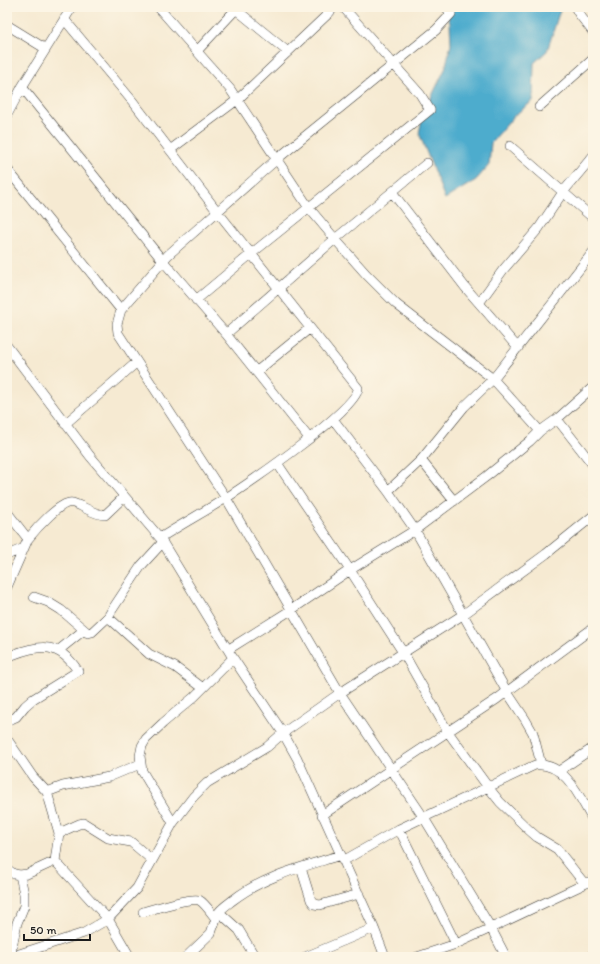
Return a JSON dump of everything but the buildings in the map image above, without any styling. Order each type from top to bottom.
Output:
[{"type":"street","points":[[8,112],[72,7]]},
{"type":"street","points":[[158,7],[230,89],[278,159],[309,208],[334,239],[396,304],[493,379],[540,431]]},
{"type":"street","points":[[170,150],[237,100],[334,7]]},
{"type":"street","points":[[196,300],[430,110],[420,94],[343,7]]},
{"type":"street","points":[[446,7],[450,12],[450,16],[436,30],[278,159],[217,211],[163,261],[121,310],[117,324],[118,333],[226,498],[340,693],[424,818],[491,928],[506,957]]},
{"type":"street","points":[[575,7],[593,32]]},
{"type":"street","points":[[197,51],[235,8],[288,52]]},
{"type":"street","points":[[34,597],[48,602],[61,610],[88,633],[92,632],[108,618],[140,566],[161,540],[277,463],[333,419],[357,395],[358,388],[217,211],[134,103],[64,19]]},
{"type":"street","points":[[7,26],[46,48]]},
{"type":"street","points":[[539,107],[593,59]]},
{"type":"street","points":[[22,87],[163,261],[226,334],[309,438]]},
{"type":"street","points":[[510,146],[593,218]]},
{"type":"street","points":[[479,303],[503,270],[539,228],[563,192],[593,156]]},
{"type":"street","points":[[226,334],[334,239],[427,163]]},
{"type":"street","points":[[7,169],[121,310]]},
{"type":"street","points":[[392,192],[464,287],[518,348]]},
{"type":"street","points":[[388,491],[420,460],[464,407],[493,379],[593,252]]},
{"type":"street","points":[[256,372],[310,328]]},
{"type":"street","points":[[7,346],[90,456],[161,540],[229,649],[233,658],[283,733],[297,758],[374,928],[385,957]]},
{"type":"street","points":[[65,424],[137,362]]},
{"type":"street","points":[[229,649],[291,610],[350,570],[415,530],[454,502],[530,441],[540,431],[557,419],[593,387]]},
{"type":"street","points":[[333,419],[388,491],[415,530],[507,692],[533,733],[541,764]]},
{"type":"street","points":[[557,419],[593,464]]},
{"type":"street","points":[[420,460],[454,502]]},
{"type":"street","points":[[277,463],[350,570],[404,654],[448,732],[488,787],[500,802],[528,830],[536,837],[557,849],[584,883]]},
{"type":"street","points":[[7,587],[26,543],[37,528],[66,503],[73,502],[100,515],[105,515],[124,497]]},
{"type":"street","points":[[7,512],[26,543]]},
{"type":"street","points":[[20,875],[24,894],[24,906],[17,923],[10,957],[34,954],[84,933],[108,919],[137,888],[173,823],[193,796],[207,783],[267,747],[283,733],[340,693],[404,654],[464,614],[546,554],[593,516]]},
{"type":"street","points":[[7,556],[26,543]]},
{"type":"street","points":[[108,618],[149,654],[175,667],[203,688]]},
{"type":"street","points":[[322,815],[392,770],[507,692],[593,628]]},
{"type":"street","points":[[59,650],[84,630]]},
{"type":"street","points":[[7,721],[16,717],[33,699],[77,672],[77,669],[59,650],[40,647],[12,655]]},
{"type":"street","points":[[173,823],[142,771],[140,756],[142,746],[146,739],[203,688],[233,658]]},
{"type":"street","points":[[7,739],[33,777],[47,792],[59,833],[55,861]]},
{"type":"street","points":[[559,771],[593,748]]},
{"type":"street","points":[[47,792],[62,786],[109,777],[140,764]]},
{"type":"street","points":[[186,957],[211,934],[217,916],[238,896],[257,884],[301,868],[342,858],[399,829],[535,765],[541,764],[559,771],[564,775],[593,820]]},
{"type":"street","points":[[59,833],[84,823],[108,838],[131,842],[152,860]]},
{"type":"street","points":[[399,829],[456,944]]},
{"type":"street","points":[[7,869],[14,874],[27,874],[55,861]]},
{"type":"street","points":[[55,861],[108,919],[130,957]]},
{"type":"street","points":[[301,868],[311,900],[316,905],[358,894]]},
{"type":"street","points":[[417,957],[456,944],[593,880]]},
{"type":"street","points":[[143,912],[173,903],[196,900],[202,902],[217,916],[238,930],[254,957]]},
{"type":"street","points":[[305,957],[374,928]]},
{"type":"street","points":[[589,957],[593,955]]},
{"type":"water","points":[[444,7],[561,7],[547,51],[534,63],[533,101],[515,115],[491,143],[489,165],[476,180],[445,199],[419,133],[423,114],[445,69],[451,44],[450,23]]}]
